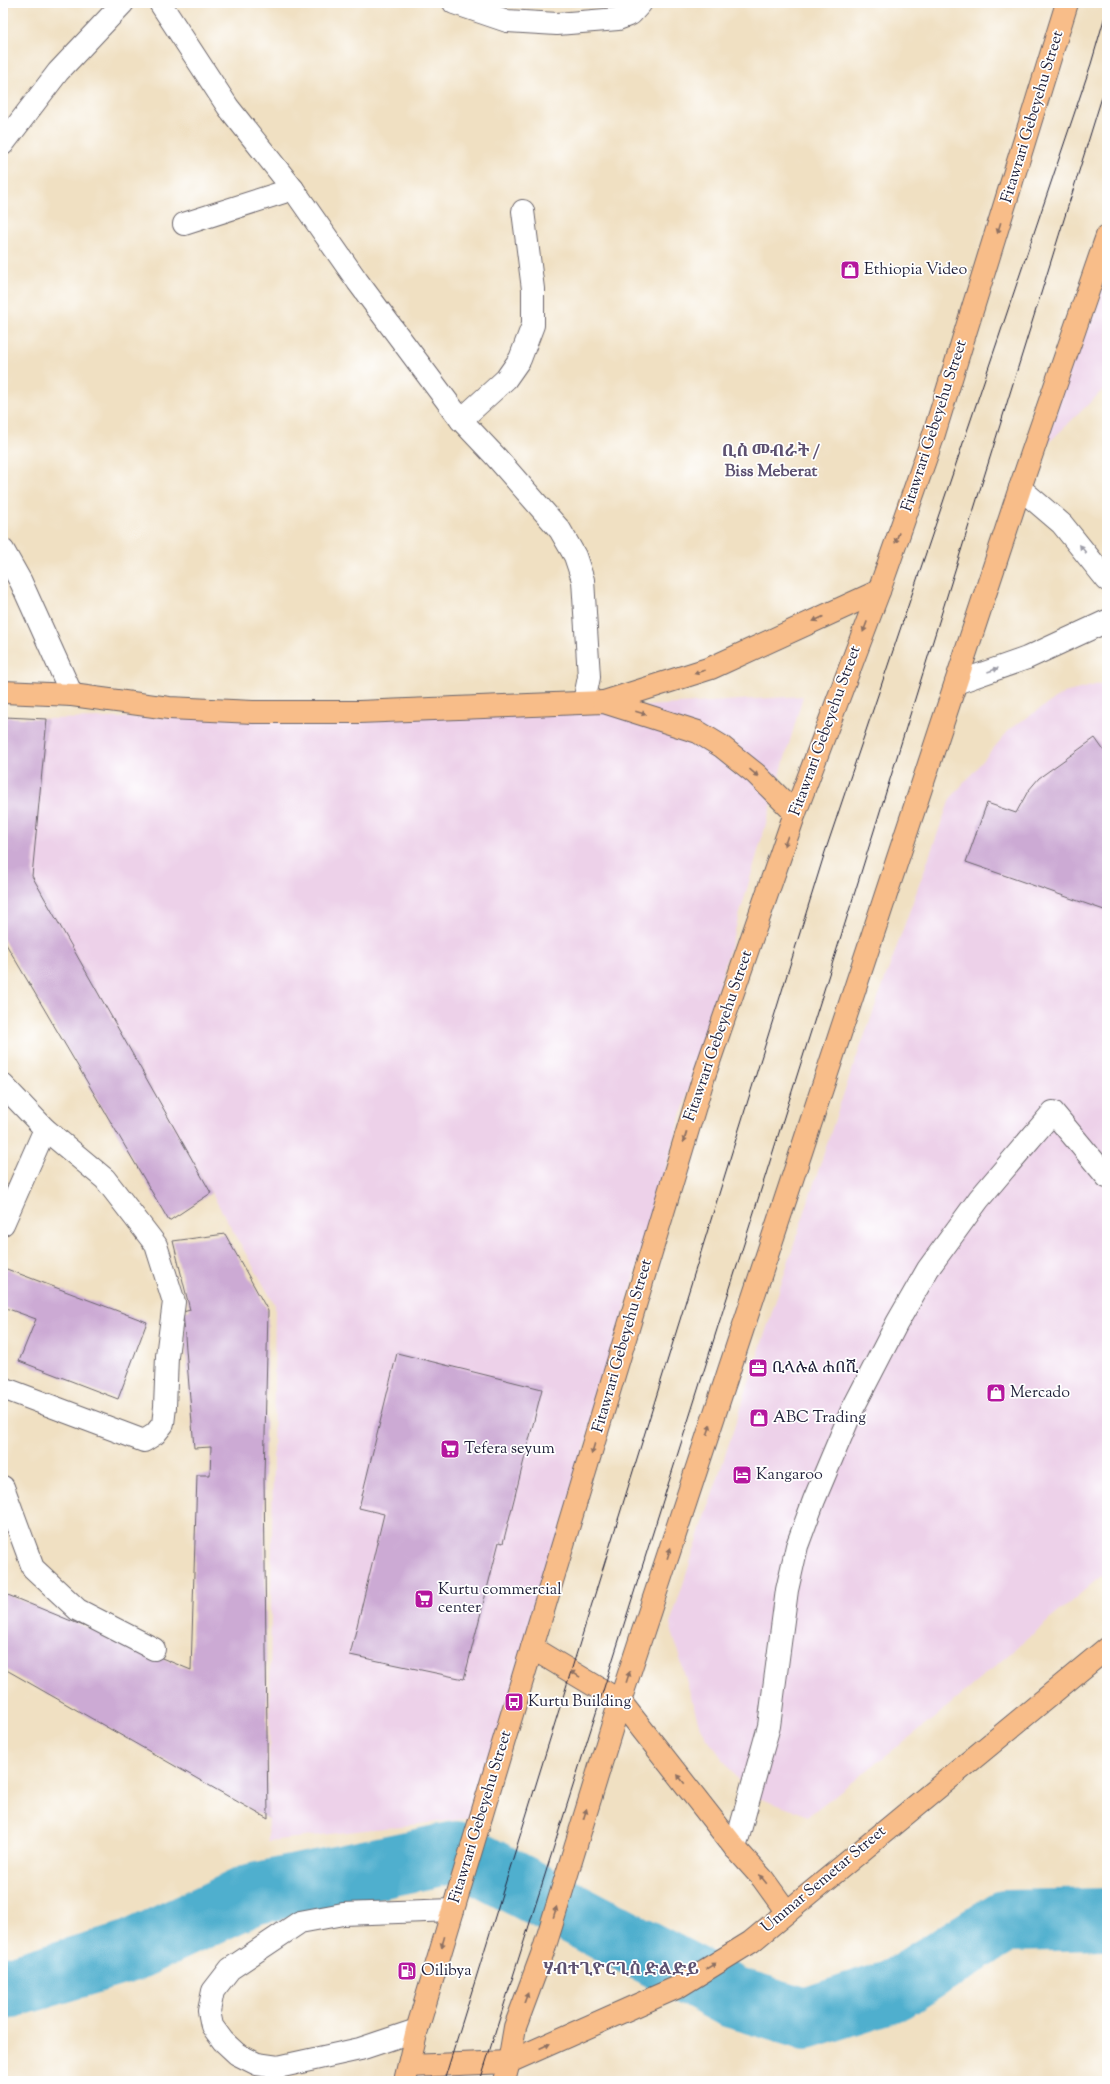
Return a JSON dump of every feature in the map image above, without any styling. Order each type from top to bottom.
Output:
[{"type":"main road","name":"Fitawrari Gebeyehu Street","points":[[407,2073],[417,2030],[704,1076],[795,813],[878,591],[933,437],[1067,3]]},
{"type":"main road","points":[[407,2073],[506,2072],[515,2027],[544,1949],[620,1701],[1020,488],[1107,236]]},
{"type":"main road","points":[[3,692],[72,695],[169,708],[253,712],[359,712],[594,702],[711,668],[878,591]]},
{"type":"main road","points":[[594,702],[698,732],[721,746],[756,774],[795,813]]},
{"type":"main road","points":[[532,1648],[620,1701],[735,1848],[763,1879],[786,1911]]},
{"type":"main road","name":"Ummar Semetar Street","points":[[506,2072],[678,1987],[751,1942],[786,1911],[1107,1648]]},
{"type":"street","points":[[3,144],[58,72],[123,3]]},
{"type":"street","points":[[160,3],[228,107],[293,189],[358,282],[462,420],[496,456],[560,530],[575,556],[583,580],[589,677],[594,702]]},
{"type":"street","points":[[454,3],[507,21],[557,24],[618,20],[631,14],[641,3]]},
{"type":"street","points":[[184,224],[293,189]]},
{"type":"street","points":[[462,420],[506,379],[520,358],[531,331],[533,289],[523,211]]},
{"type":"street","points":[[1020,488],[1062,524],[1107,580]]},
{"type":"street","points":[[3,550],[21,582],[72,695]]},
{"type":"street","points":[[956,683],[1027,658],[1107,621]]},
{"type":"street","points":[[3,1085],[45,1129],[105,1179],[156,1245],[174,1302],[167,1356],[163,1424],[155,1434],[144,1442],[3,1388]]},
{"type":"street","points":[[735,1848],[769,1726],[787,1590],[797,1546],[814,1500],[852,1410],[897,1323],[928,1269],[979,1199],[1053,1112],[1107,1176]]},
{"type":"street","points":[[3,1224],[45,1129]]},
{"type":"street","points":[[3,1487],[33,1568],[78,1610],[154,1649]]},
{"type":"street","points":[[417,2030],[360,2049],[278,2066],[258,2064],[237,2054],[223,2041],[212,2026],[209,2011],[213,1991],[230,1969],[300,1922],[343,1914],[456,1901]]},
{"type":"shaded area","points":[[1107,252],[1107,386],[1034,457]]},
{"type":"shaded area","points":[[1107,682],[1107,1571],[933,1719],[808,1816],[748,1794],[700,1728],[670,1624],[841,1101],[950,799],[1011,728],[1064,693]]},
{"type":"shaded area","points":[[803,696],[527,1647],[481,1817],[268,1841],[275,1305],[32,876],[47,719],[584,710]]},
{"type":"building","points":[[5,717],[47,719],[32,876],[211,1193],[169,1221],[3,939],[3,740]]},
{"type":"building","points":[[1095,738],[1107,755],[1107,911],[966,862],[987,803],[1016,813],[1028,791],[1039,778]]},
{"type":"building","points":[[225,1234],[268,1311],[264,1476],[268,1819],[3,1668],[3,1593],[191,1670],[197,1475],[210,1475],[211,1447],[194,1448],[183,1312],[190,1310],[173,1241]]},
{"type":"building","points":[[4,1268],[147,1322],[118,1399],[19,1361],[36,1319],[3,1307]]},
{"type":"building","points":[[397,1353],[542,1389],[503,1543],[499,1542],[464,1679],[350,1655],[384,1514],[359,1508]]},
{"type":"waterway","points":[[3,1988],[11,1987],[131,1951],[253,1894],[456,1852],[732,1997],[805,2019],[895,1990],[1005,1921],[1107,1919]]},
{"type":"tram line","points":[[444,2081],[825,852],[1091,64],[1107,9]]},
{"type":"tram line","points":[[480,2081],[859,879],[1107,81]]},
{"type":"place","name":"Ethiopia Video","points":[[850,270]]},
{"type":"place","name":"ቢላሉል ሐበሺ","points":[[758,1368]]},
{"type":"place","name":"Mercado","points":[[996,1393]]},
{"type":"place","name":"ABC Trading","points":[[759,1418]]},
{"type":"place","name":"Tefera seyum","points":[[450,1449]]},
{"type":"place","name":"Kangaroo","points":[[742,1475]]},
{"type":"place","name":"Kurtu commercial center","points":[[424,1599]]},
{"type":"place","name":"Kurtu Building","points":[[514,1702]]},
{"type":"place","name":"Oilibya","points":[[407,1971]]},
{"type":"district","name":"ቢስ መብራት / Biss Meberat","points":[[771,462]]},
{"type":"district","name":"ሃብተጊዮርጊስ ድልድይ","points":[[621,1970]]}]
